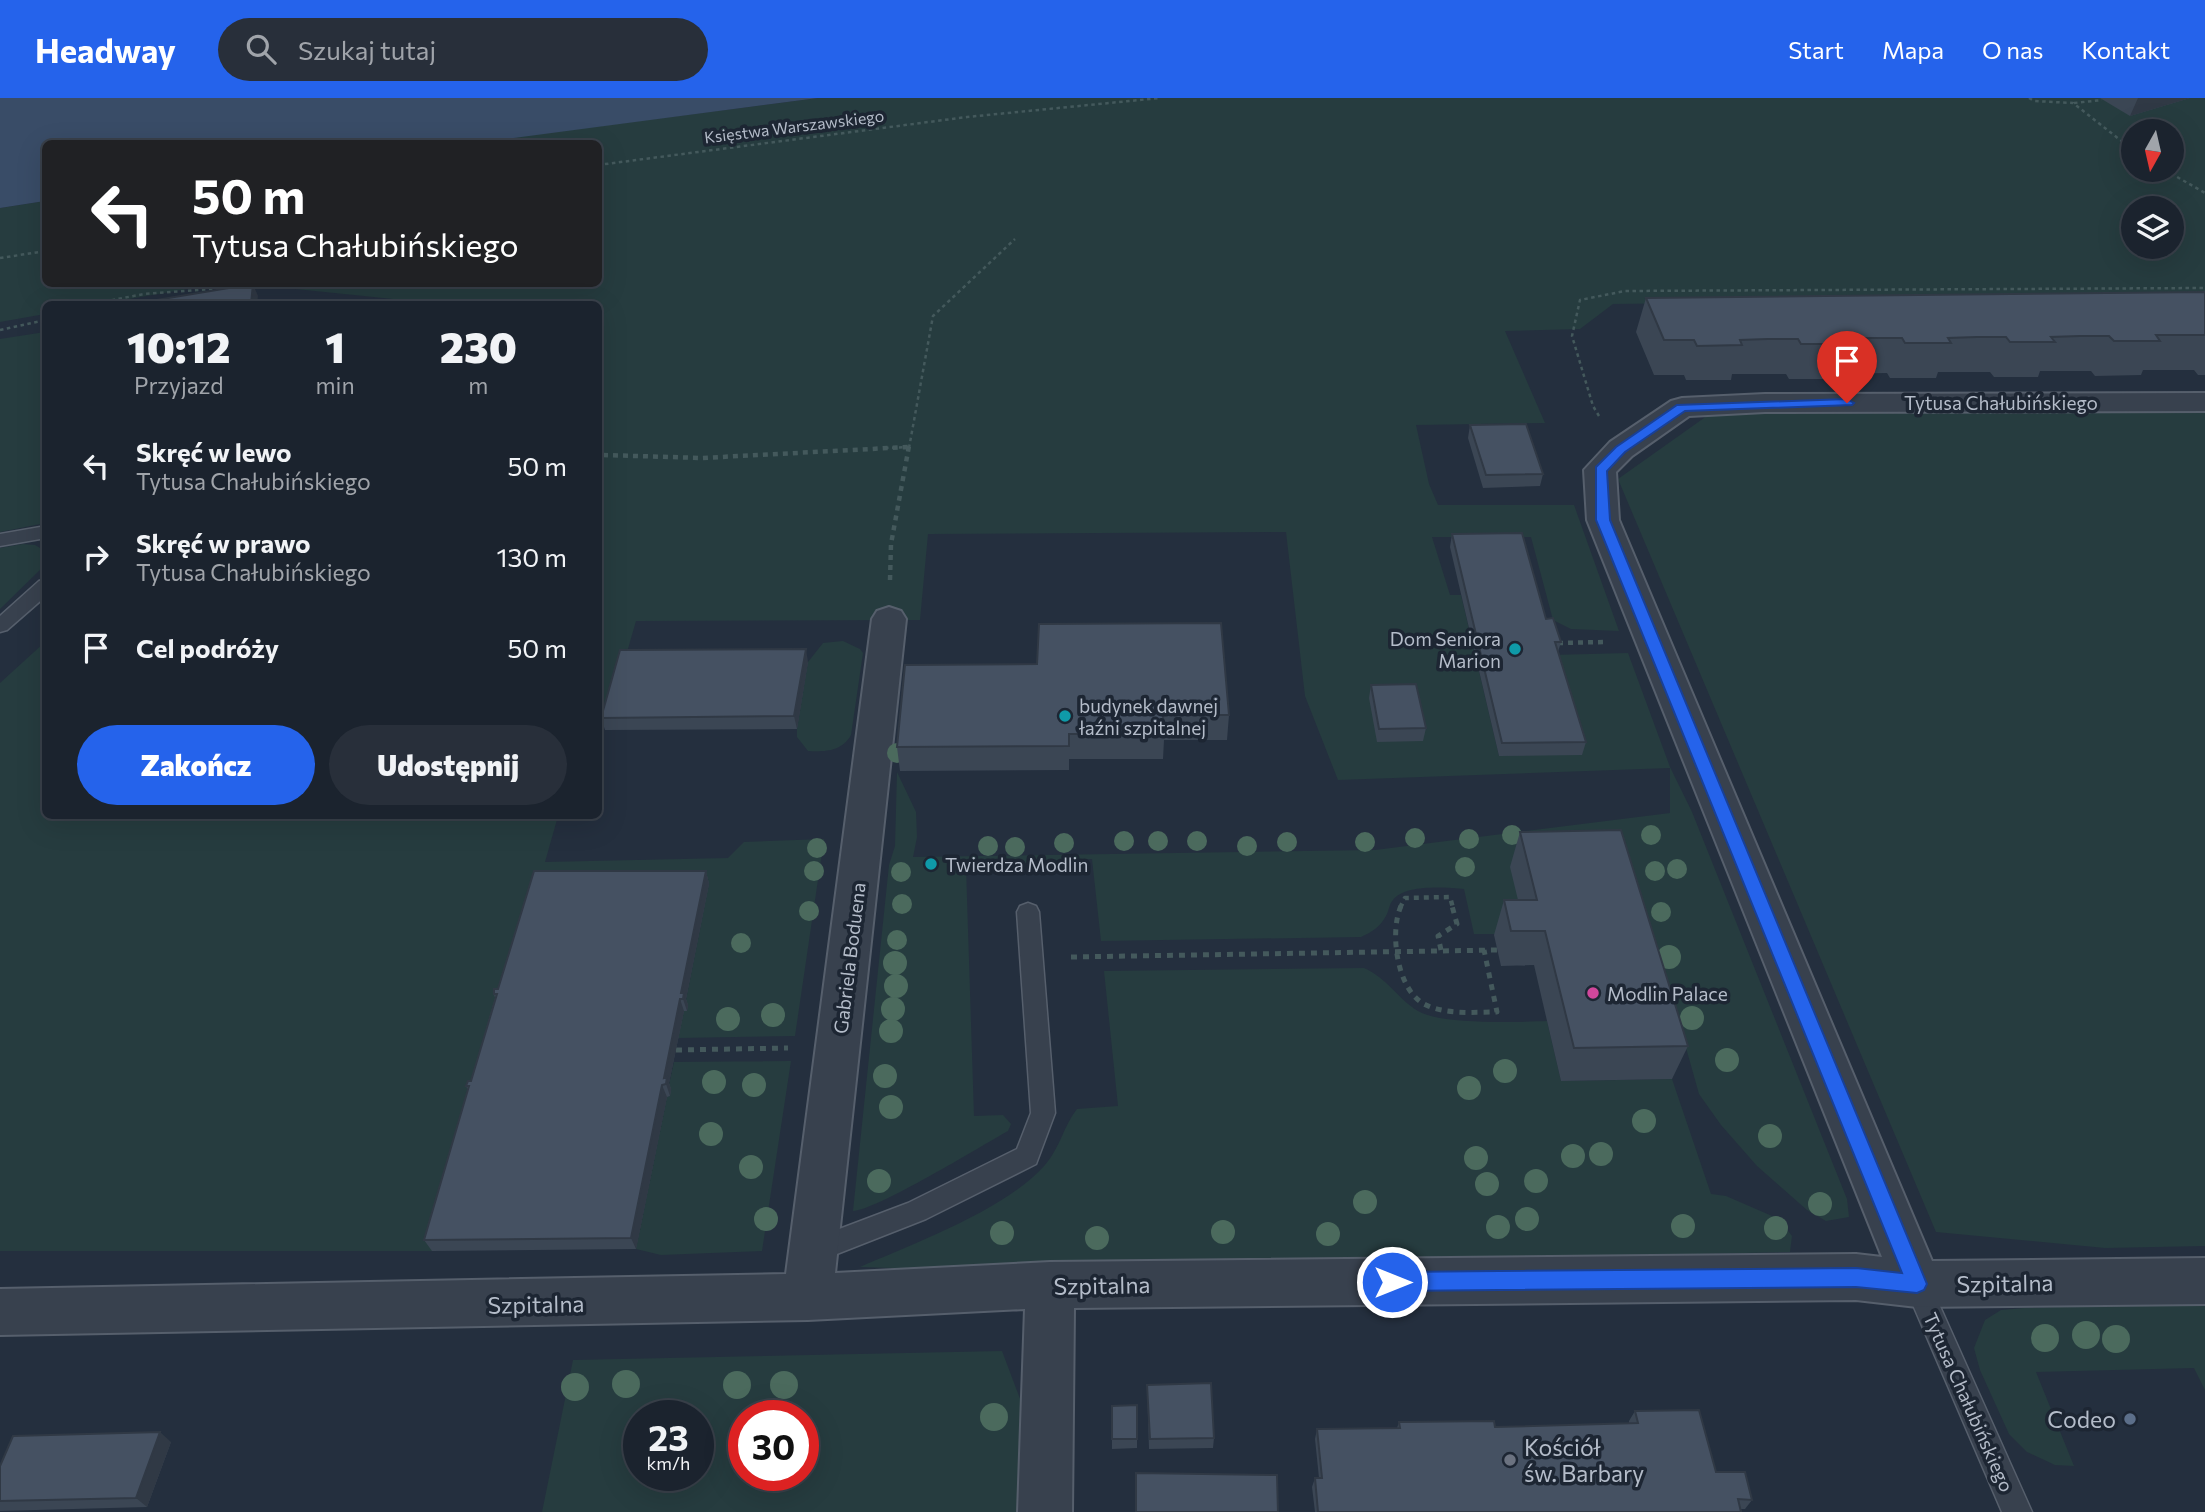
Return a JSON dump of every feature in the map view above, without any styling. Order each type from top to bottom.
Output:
[{"type":"street","name":"Tytusa Chałubińskiego","points":[[1917,1284],[1603,520],[1600,470],[1621,449],[1682,407],[1765,403],[2205,402]]},
{"type":"street","name":"Gabriela Boduena","points":[[811,1274],[888,618]]},
{"type":"street","name":"Szpitalna","points":[[0,1312],[811,1274],[1051,1285],[1856,1277],[1917,1284],[2205,1281]]},
{"type":"street","points":[[1045,1512],[1051,1285]]},
{"type":"lane","points":[[0,540],[42,533]]},
{"type":"lane","points":[[0,626],[42,589]]},
{"type":"lane","points":[[811,1274],[917,1211],[1027,1156],[1043,1113],[1028,912]]},
{"type":"lane","name":"Tytusa Chałubińskiego","points":[[1917,1284],[2017,1512]]},
{"type":"path","name":"Księstwa Warszawskiego","points":[[602,164],[967,117],[1160,98]]},
{"type":"path","points":[[2029,98],[2034,101],[2073,103],[2102,100]]},
{"type":"path","points":[[2073,103],[2121,141]]},
{"type":"path","points":[[2184,181],[2205,193]]},
{"type":"path","points":[[891,544],[933,316],[1015,239]]},
{"type":"path","points":[[0,258],[42,252]]},
{"type":"path","points":[[107,301],[144,294],[238,287]]},
{"type":"path","points":[[1621,449],[1592,406],[1573,336],[1580,300],[1625,291],[2205,288]]},
{"type":"path","points":[[0,330],[42,321]]},
{"type":"path","points":[[603,455],[702,458],[908,447]]},
{"type":"path","points":[[1553,643],[1612,642]]},
{"type":"path","points":[[1441,950],[1438,936],[1457,924],[1450,897],[1405,898],[1395,922],[1397,950],[1406,986],[1424,1005],[1460,1012],[1497,1012],[1484,950]]},
{"type":"path","points":[[1031,960],[1102,954],[1497,950]]},
{"type":"path","points":[[676,1050],[793,1048]]},
{"type":"green space","points":[[818,98],[2205,98],[2205,297],[1613,304],[1580,329],[1505,331],[1545,423],[1416,425],[1429,484],[1438,505],[1574,505],[1619,631],[1571,629],[1553,620],[1531,537],[1432,537],[1450,595],[1461,595],[1499,756],[1551,655],[1628,653],[1670,767],[1692,812],[1847,1199],[1849,1217],[1826,1221],[1807,1210],[1757,1166],[1721,1125],[1699,1094],[1658,948],[1526,934],[1474,934],[1464,889],[1437,887],[1406,891],[1398,895],[1381,923],[1361,937],[1101,941],[1092,859],[966,867],[974,1116],[1003,1115],[1011,1124],[1008,1131],[929,1176],[884,1200],[853,1211],[889,865],[895,846],[897,772],[916,812],[917,837],[913,857],[1375,850],[1670,813],[1670,768],[1338,780],[1305,696],[1286,532],[928,534],[920,620],[636,621],[610,711],[602,715],[602,301],[413,301],[275,287],[602,287],[602,140],[490,140]]},
{"type":"green space","points":[[42,201],[42,287],[199,287],[118,301],[42,301],[42,315],[0,322],[0,208]]},
{"type":"green space","points":[[42,332],[42,524],[0,532],[0,339]]},
{"type":"green space","points":[[2205,411],[2205,1246],[2105,1248],[1936,1232],[1618,479],[1711,413]]},
{"type":"green space","points":[[35,545],[42,549],[42,568],[0,609],[0,548]]},
{"type":"green space","points":[[843,641],[863,653],[851,735],[843,744],[833,749],[808,751],[797,737],[797,729],[808,662],[823,643]]},
{"type":"green space","points":[[42,645],[42,819],[557,819],[545,862],[728,858],[744,842],[824,839],[795,1036],[678,1038],[684,1011],[687,1011],[688,1005],[685,1005],[709,884],[432,1251],[0,1251],[0,683]]},
{"type":"green space","points":[[1364,968],[1379,977],[1411,1006],[1429,1015],[1480,1022],[1547,1021],[1561,1081],[1672,1079],[1711,1194],[1726,1196],[1779,1219],[1792,1236],[1790,1252],[955,1270],[860,1267],[958,1224],[1008,1196],[1045,1165],[1077,1109],[1118,1106],[1104,971]]},
{"type":"green space","points":[[791,1061],[762,1251],[661,1255],[636,1249],[667,1097],[670,1096],[668,1089],[674,1062]]},
{"type":"green space","points":[[2205,1303],[2205,1390],[2194,1368],[2036,1372],[2074,1466],[2055,1465],[2027,1452],[2009,1434],[1980,1370],[1974,1348],[1985,1320],[2001,1310],[2024,1308]]},
{"type":"green space","points":[[1002,1351],[1022,1404],[1019,1512],[542,1512],[573,1360]]},
{"type":"water","points":[[0,98],[818,98],[498,140],[42,140],[42,201],[0,208]]},
{"type":"building","points":[[235,287],[253,287],[251,301],[150,301]]},
{"type":"building","points":[[2205,292],[2205,335],[2156,335],[2160,341],[2114,341],[2109,336],[2080,336],[2051,337],[2055,342],[2010,342],[2006,337],[1977,337],[1948,338],[1951,343],[1905,343],[1902,338],[1872,338],[1844,339],[1846,344],[1801,344],[1798,339],[1768,339],[1740,340],[1742,345],[1697,346],[1694,340],[1664,340],[1646,298]]},
{"type":"building","points":[[1526,424],[1543,474],[1486,475],[1470,425]]},
{"type":"building","name":"Dom Seniora Marion","points":[[1522,533],[1546,619],[1553,618],[1561,642],[1555,642],[1586,742],[1502,743],[1452,534]]},
{"type":"building","name":"budynek dawnej łaźni szpitalnej","points":[[1221,623],[1229,715],[1163,715],[1164,734],[1069,734],[1069,746],[897,747],[905,665],[1037,664],[1039,624]]},
{"type":"building","points":[[806,649],[794,716],[602,718],[620,650]]},
{"type":"building","points":[[1416,684],[1426,728],[1379,729],[1371,685]]},
{"type":"building","name":"Modlin Palace","points":[[1621,830],[1688,1046],[1574,1048],[1545,931],[1511,931],[1504,900],[1537,900],[1520,832]]},
{"type":"building","points":[[534,871],[706,871],[681,993],[684,993],[683,999],[680,999],[664,1078],[667,1077],[666,1084],[662,1085],[631,1238],[424,1240],[469,1086],[466,1086],[468,1081],[471,1081],[497,994],[494,994],[494,989],[498,989]]},
{"type":"building","points":[[1211,1383],[1214,1438],[1150,1439],[1147,1385]]},
{"type":"building","points":[[1137,1405],[1137,1439],[1112,1439],[1112,1406]]},
{"type":"building","name":"Kościół św. Barbary","points":[[1699,1410],[1716,1472],[1745,1472],[1752,1500],[1738,1499],[1741,1512],[1318,1512],[1315,1478],[1322,1478],[1317,1429],[1400,1428],[1399,1422],[1494,1421],[1495,1427],[1638,1423],[1635,1411]]},
{"type":"building","points":[[160,1432],[136,1498],[0,1501],[0,1466],[13,1436]]},
{"type":"building","points":[[1136,1473],[1277,1475],[1278,1512],[1136,1512]]},
{"type":"place","name":"Dom Seniora Marion","points":[[1515,649]]},
{"type":"place","name":"budynek dawnej łaźni szpitalnej","points":[[1065,716]]},
{"type":"place","name":"Twierdza Modlin","points":[[931,864]]},
{"type":"place","name":"Modlin Palace","points":[[1593,993]]},
{"type":"place","name":"Codeo","points":[[2130,1419]]},
{"type":"place","name":"Kościół św. Barbary","points":[[1510,1460]]},
{"type":"route","points":[[1392,1282],[1856,1277],[1917,1284],[1603,520],[1600,470],[1621,449],[1682,407],[1847,403]]}]
